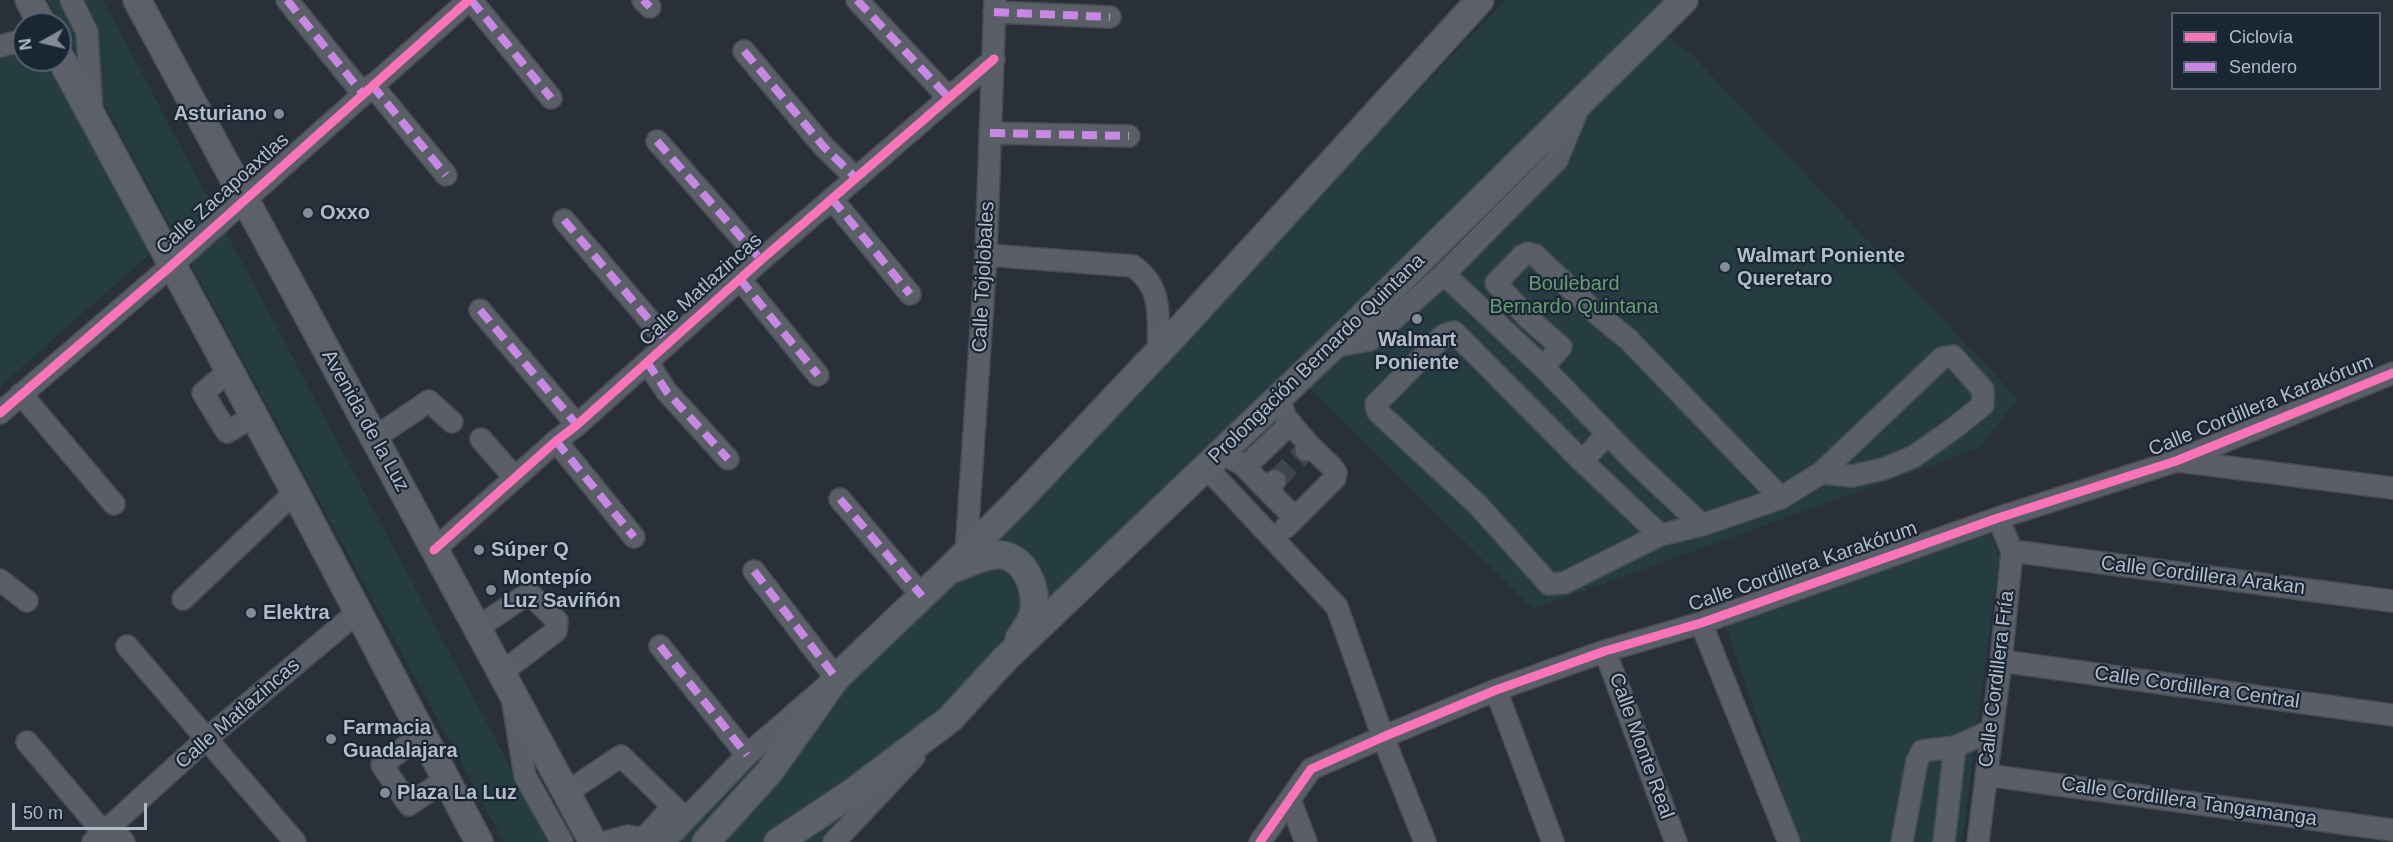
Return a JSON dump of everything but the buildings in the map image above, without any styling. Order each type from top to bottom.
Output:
[{"type":"main road","name":"Avenida de la Luz","points":[[137,0],[593,842]]},
{"type":"main road","points":[[706,842],[770,771],[836,678],[958,562],[1017,502],[1480,0]]},
{"type":"main road","name":"Prolongación Bernardo Quintana","points":[[778,842],[853,792],[950,719],[1005,659],[1332,346],[1684,0]]},
{"type":"main road","points":[[68,72],[296,492],[479,842]]},
{"type":"main road","points":[[958,562],[994,555],[1009,558],[1024,567],[1034,595],[1034,613],[1005,659]]},
{"type":"street","points":[[71,0],[87,32],[93,117]]},
{"type":"street","points":[[287,0],[446,175]]},
{"type":"street","points":[[470,0],[551,98]]},
{"type":"street","name":"Calle Zacapoaxtlas","points":[[0,413],[172,265],[470,0]]},
{"type":"street","points":[[857,0],[949,98]]},
{"type":"street","points":[[995,6],[1110,17]]},
{"type":"street","name":"Calle Tojolobales","points":[[958,562],[986,255],[995,6]]},
{"type":"street","points":[[744,51],[824,147],[856,178]]},
{"type":"street","name":"Calle Matlazincas","points":[[434,550],[556,441],[578,425],[761,260],[994,59]]},
{"type":"street","points":[[1332,346],[1370,340],[1444,274],[1557,160],[1581,102]]},
{"type":"street","points":[[990,133],[1129,136]]},
{"type":"street","points":[[657,141],[761,260]]},
{"type":"street","points":[[832,199],[910,294]]},
{"type":"street","points":[[564,220],[669,343]]},
{"type":"street","points":[[1543,367],[1561,347],[1527,317],[1497,283],[1522,256],[1528,253],[1535,255],[1596,313],[1629,340],[1781,498]]},
{"type":"street","points":[[986,255],[1133,266],[1147,276],[1156,292],[1159,350]]},
{"type":"street","points":[[1444,274],[1543,367],[1608,435],[1702,525]]},
{"type":"street","points":[[740,279],[818,375]]},
{"type":"street","points":[[480,310],[578,425]]},
{"type":"street","points":[[1659,536],[1454,332],[1444,334],[1375,405],[1378,412],[1411,440],[1508,536],[1549,584],[1564,583],[1659,536],[1702,525],[1781,498],[1821,473],[1942,358],[1953,356],[1983,390],[1983,405],[1913,456],[1883,469],[1852,476],[1821,473]]},
{"type":"street","points":[[647,362],[667,392],[728,459]]},
{"type":"street","name":"Calle Cordillera Karakórum","points":[[1260,842],[1311,769],[1496,690],[1605,651],[1701,622],[1998,518],[2176,461],[2393,373]]},
{"type":"street","points":[[21,394],[114,504]]},
{"type":"street","points":[[1275,539],[1335,478],[1336,473],[1332,466],[1308,448],[1292,423],[1286,418],[1279,397]]},
{"type":"street","points":[[374,438],[429,401],[452,422]]},
{"type":"street","points":[[1245,467],[1292,423]]},
{"type":"street","points":[[1582,461],[1608,435]]},
{"type":"street","points":[[481,439],[515,478]]},
{"type":"street","points":[[556,441],[634,537]]},
{"type":"street","points":[[1214,460],[1245,467],[1271,486],[1294,518]]},
{"type":"street","points":[[1214,460],[1275,539],[1337,607],[1383,737],[1425,842]]},
{"type":"street","points":[[2176,461],[2393,488]]},
{"type":"street","points":[[183,599],[296,492]]},
{"type":"street","points":[[840,499],[922,596]]},
{"type":"street","name":"Calle Cordillera Fría","points":[[1978,842],[2001,661],[2012,551],[1998,518]]},
{"type":"street","name":"Calle Cordillera Arakan","points":[[2012,551],[2393,600]]},
{"type":"street","points":[[606,842],[628,836],[654,841],[679,813],[836,678],[754,571]]},
{"type":"street","points":[[0,580],[27,601]]},
{"type":"street","points":[[477,628],[523,597],[531,595],[556,621],[556,631],[506,681],[525,776],[562,842]]},
{"type":"street","name":"Calle Matlazincas","points":[[108,836],[205,740],[358,612]]},
{"type":"street","points":[[1701,622],[1789,842]]},
{"type":"street","points":[[127,646],[205,740],[295,842]]},
{"type":"street","points":[[660,646],[747,755]]},
{"type":"street","name":"Calle Monte Real","points":[[1605,651],[1676,842]]},
{"type":"street","name":"Calle Cordillera Central","points":[[2001,661],[2393,715]]},
{"type":"street","points":[[1496,690],[1553,842]]},
{"type":"street","name":"Prolongación Bernardo Quintana","points":[[834,842],[950,719]]},
{"type":"street","points":[[1902,842],[1917,761],[1922,751],[1955,747],[1992,730]]},
{"type":"street","points":[[422,734],[382,765],[409,805],[446,779]]},
{"type":"street","points":[[27,742],[108,836]]},
{"type":"street","points":[[1944,842],[1955,747]]},
{"type":"street","points":[[566,793],[621,756],[679,813]]},
{"type":"street","name":"Calle Cordillera Tangamanga","points":[[1986,775],[2393,830]]},
{"type":"street","points":[[1290,800],[1306,842]]},
{"type":"green space","points":[[48,0],[103,0],[550,842],[504,842],[72,44],[72,12],[54,12]]},
{"type":"green space","name":"Boulebard Bernardo Quintana","points":[[1505,0],[1673,0],[1651,23],[1694,57],[2018,399],[1979,448],[1533,609],[1290,369],[1116,536],[844,842],[647,842],[1107,419]]},
{"type":"green space","points":[[12,46],[12,72],[53,72],[151,253],[0,386],[0,50]]},
{"type":"green space","points":[[1987,522],[1999,558],[1962,842],[1800,842],[1725,625]]},
{"type":"tunnel","points":[[1275,481],[1306,450]]},
{"type":"marked path","points":[[287,0],[363,94]]},
{"type":"marked path","points":[[471,0],[551,98]]},
{"type":"marked path","points":[[643,0],[650,7]]},
{"type":"marked path","points":[[857,0],[949,98]]},
{"type":"marked path","points":[[994,12],[1110,17]]},
{"type":"marked path","points":[[744,51],[824,147],[856,178]]},
{"type":"marked path","points":[[372,85],[446,175]]},
{"type":"marked path","points":[[990,133],[1129,136]]},
{"type":"marked path","points":[[657,141],[761,260]]},
{"type":"marked path","points":[[832,199],[910,294]]},
{"type":"marked path","points":[[564,220],[669,343]]},
{"type":"marked path","points":[[740,279],[818,375]]},
{"type":"marked path","points":[[480,310],[577,425]]},
{"type":"marked path","points":[[647,362],[667,392],[728,459]]},
{"type":"marked path","points":[[556,441],[634,537]]},
{"type":"marked path","points":[[840,499],[922,596]]},
{"type":"marked path","points":[[754,571],[836,678]]},
{"type":"marked path","points":[[660,646],[747,755]]},
{"type":"cycle path","points":[[0,413],[172,265],[469,0]]},
{"type":"cycle path","points":[[434,550],[761,260],[994,59]]},
{"type":"cycle path","points":[[1260,842],[1311,769],[1496,690],[1605,651],[1701,623],[1998,518],[2176,461],[2393,373]]},
{"type":"place","name":"Asturiano","points":[[279,114]]},
{"type":"place","name":"Oxxo","points":[[308,213]]},
{"type":"place","name":"Walmart Poniente Queretaro","points":[[1725,267]]},
{"type":"place","name":"Walmart Poniente","points":[[1417,319]]},
{"type":"place","name":"Súper Q","points":[[479,550]]},
{"type":"place","name":"Montepío Luz Saviñón","points":[[491,590]]},
{"type":"place","name":"Elektra","points":[[251,613]]},
{"type":"place","name":"Farmacia Guadalajara","points":[[331,739]]},
{"type":"place","name":"Plaza La Luz","points":[[385,793]]}]
